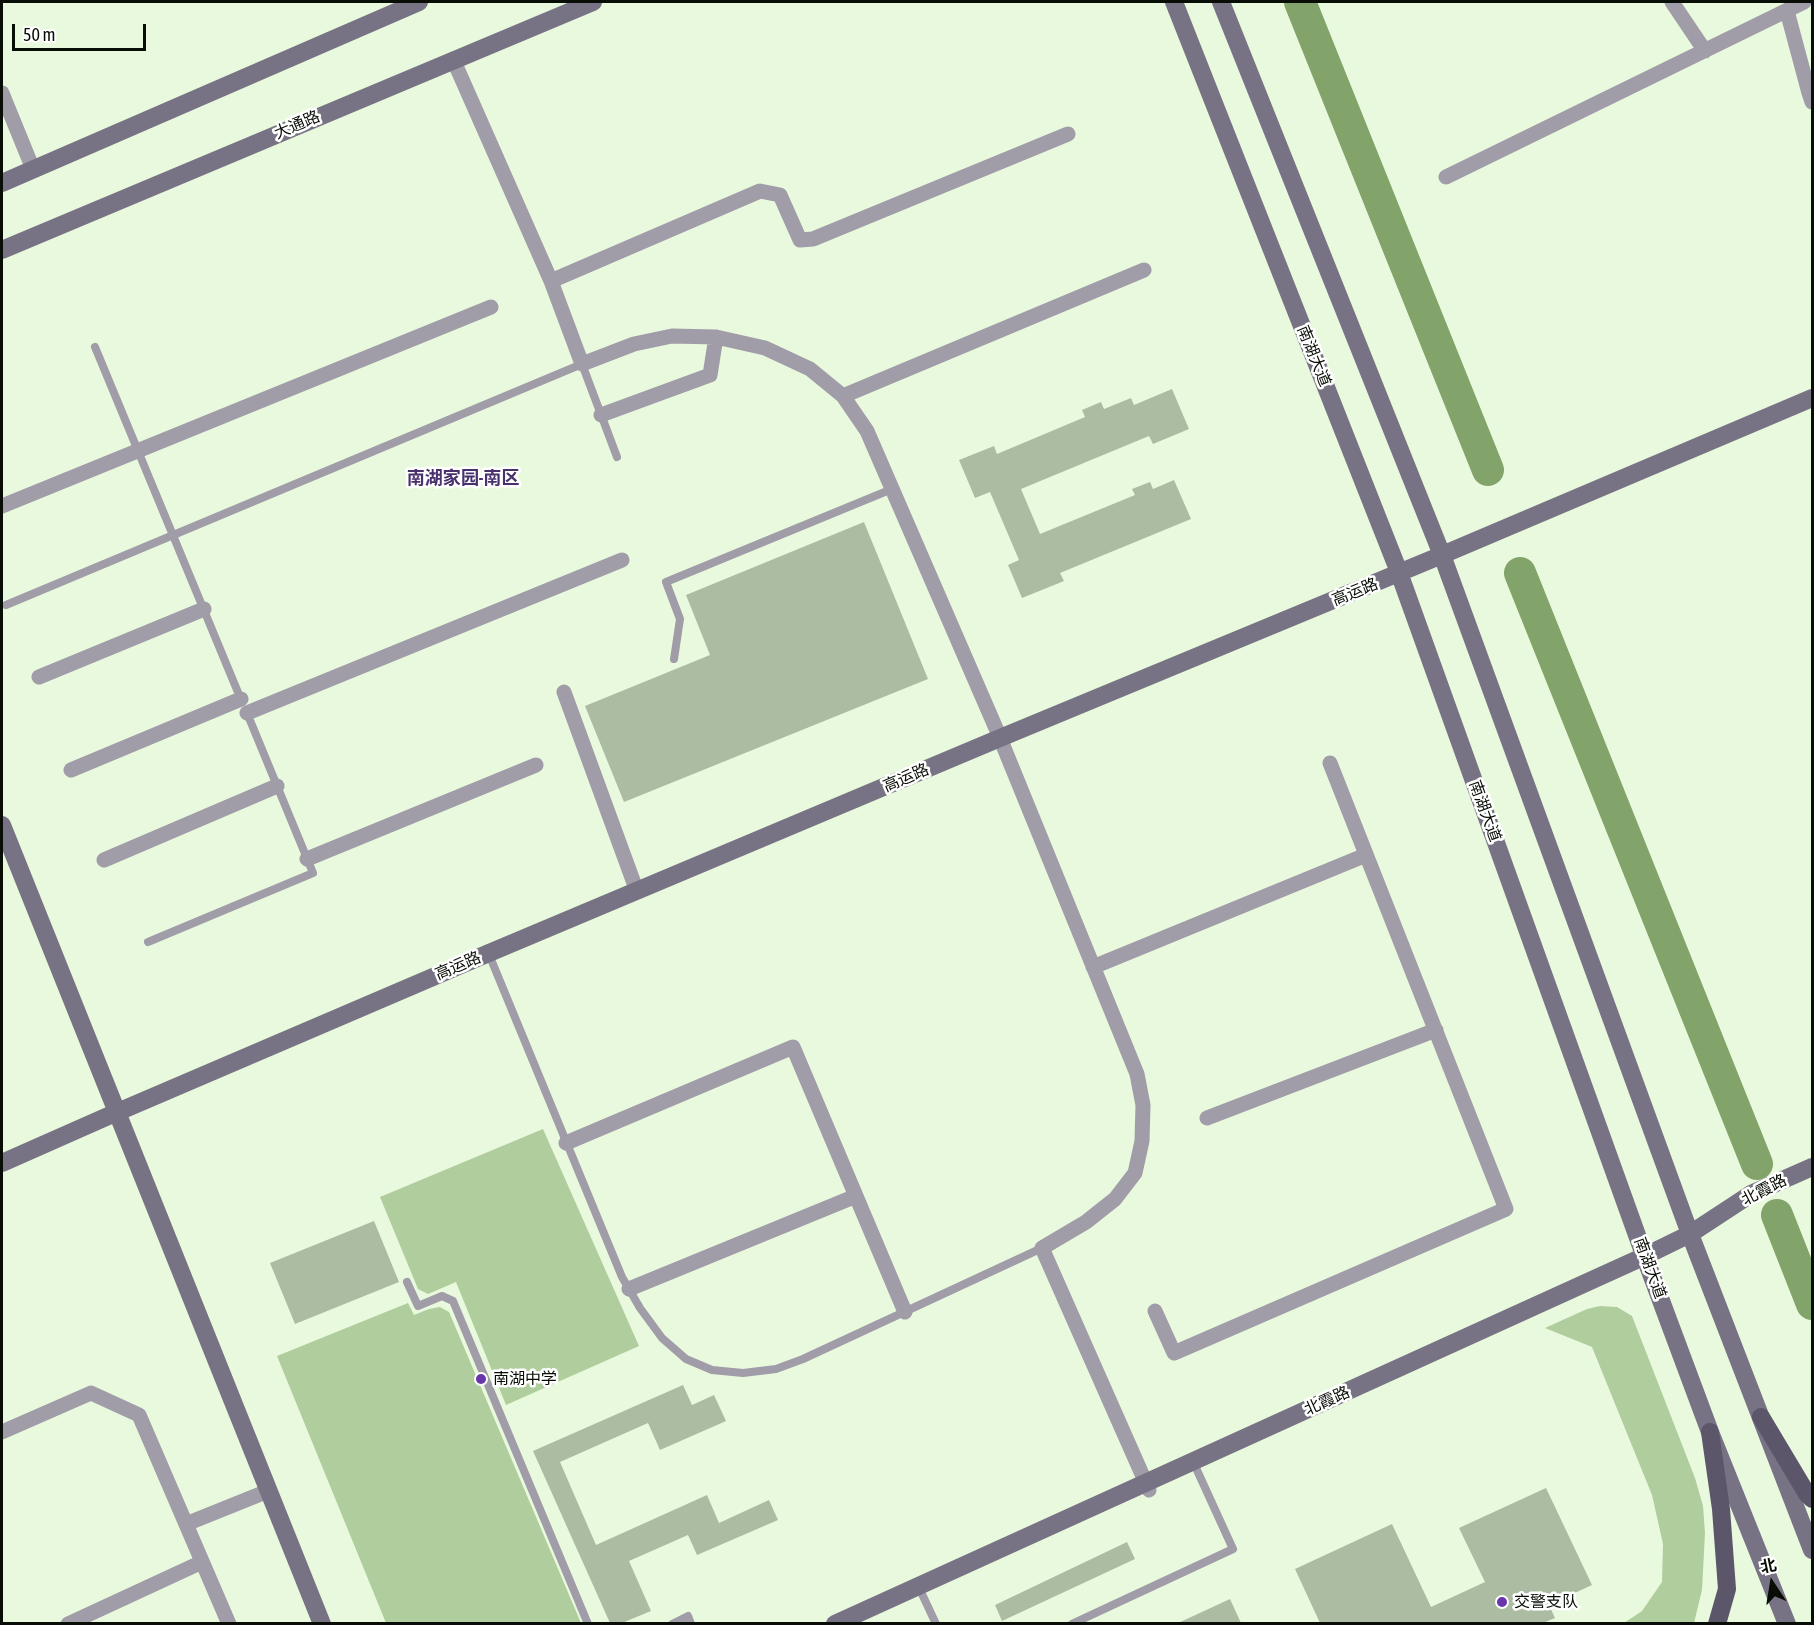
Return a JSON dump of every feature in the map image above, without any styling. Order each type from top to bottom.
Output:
[{"type":"main road","points":[[2,183],[419,2]]},
{"type":"main road","name":"大通路","points":[[2,250],[593,2]]},
{"type":"main road","name":"南湖大道","points":[[1174,2],[1398,570],[1646,1260],[1710,1432],[1787,1623]]},
{"type":"main road","points":[[1221,2],[1441,553],[1691,1237],[1812,1550]]},
{"type":"main road","name":"高运路","points":[[1441,553],[1812,392]]},
{"type":"main road","name":"高运路","points":[[2,1155],[999,736],[1812,398]]},
{"type":"main road","name":"高运路","points":[[488,950],[634,886],[999,736]]},
{"type":"main road","points":[[2,825],[109,1110]]},
{"type":"main road","points":[[2,858],[109,1110],[264,1493],[312,1623]]},
{"type":"main road","name":"高运路","points":[[2,1163],[109,1110]]},
{"type":"main road","name":"北霞路","points":[[1691,1237],[1751,1194],[1812,1167]]},
{"type":"main road","name":"北霞路","points":[[855,1623],[922,1594],[1147,1486],[1196,1468],[1646,1260],[1756,1199],[1812,1174]]},
{"type":"main road","name":"北霞路","points":[[835,1623],[1147,1486],[1646,1260]]},
{"type":"main road","points":[[1761,1417],[1812,1499]]},
{"type":"main road","points":[[1710,1432],[1722,1509],[1727,1589],[1718,1623]]},
{"type":"main road","points":[[264,1493],[322,1623]]},
{"type":"street","points":[[1672,2],[1705,51]]},
{"type":"street","points":[[1446,177],[1804,2]]},
{"type":"street","points":[[1787,11],[1812,102]]},
{"type":"street","points":[[453,60],[551,281],[582,364],[634,345],[672,336],[716,337],[765,348],[810,369],[843,396],[867,431],[999,736],[1137,1074],[1143,1105],[1142,1141],[1135,1173],[1115,1199],[1086,1222],[1042,1248],[1147,1486]]},
{"type":"street","points":[[2,93],[33,169]]},
{"type":"street","points":[[551,281],[760,191],[780,195],[800,240],[813,239],[1068,134]]},
{"type":"street","points":[[843,396],[1144,270]]},
{"type":"street","points":[[2,506],[491,306]]},
{"type":"street","points":[[601,415],[710,375],[716,337]]},
{"type":"street","points":[[71,771],[622,560]]},
{"type":"street","points":[[39,677],[204,609]]},
{"type":"street","points":[[564,692],[634,886]]},
{"type":"street","points":[[1155,1311],[1174,1353],[1506,1209],[1330,763]]},
{"type":"street","points":[[307,859],[536,765]]},
{"type":"street","points":[[104,860],[277,786]]},
{"type":"street","points":[[1094,967],[1366,855]]},
{"type":"street","points":[[1207,1118],[1436,1030]]},
{"type":"street","points":[[566,1143],[793,1047],[905,1312]]},
{"type":"street","points":[[629,1289],[856,1196]]},
{"type":"street","points":[[2,1432],[91,1393],[139,1415],[229,1623]]},
{"type":"street","points":[[186,1524],[264,1493]]},
{"type":"street","points":[[68,1623],[202,1562]]},
{"type":"lane","points":[[95,347],[313,873],[148,942]]},
{"type":"lane","points":[[6,605],[582,364],[617,457]]},
{"type":"lane","points":[[674,659],[680,619],[666,582],[892,489]]},
{"type":"lane","points":[[488,950],[622,1277],[662,1338],[686,1359],[712,1370],[743,1373],[776,1369],[1042,1248]]},
{"type":"lane","points":[[407,1282],[418,1306],[442,1296],[453,1301],[588,1623]]},
{"type":"lane","points":[[1072,1623],[1233,1549],[1196,1468]]},
{"type":"lane","points":[[922,1594],[936,1623]]},
{"type":"lane","points":[[672,1623],[688,1616],[691,1623]]},
{"type":"green space","points":[[543,1129],[639,1346],[506,1405],[456,1282],[428,1294],[418,1289],[380,1197]]},
{"type":"green space","points":[[408,1303],[414,1315],[440,1307],[449,1312],[581,1623],[386,1623],[277,1356]]},
{"type":"green space","points":[[1600,1306],[1617,1307],[1632,1316],[1695,1478],[1703,1506],[1705,1533],[1702,1590],[1694,1623],[1624,1623],[1642,1611],[1662,1582],[1663,1544],[1652,1495],[1592,1347],[1545,1328],[1587,1309]]},
{"type":"building","points":[[1172,389],[1189,429],[1153,444],[1149,436],[1021,489],[1040,534],[1135,495],[1132,489],[1150,482],[1153,489],[1174,480],[1191,519],[1060,573],[1064,581],[1022,598],[1008,565],[1019,560],[990,492],[975,498],[959,460],[994,446],[997,454],[1085,417],[1082,410],[1101,402],[1104,409],[1131,398],[1134,405]]},
{"type":"building","points":[[864,522],[928,679],[624,802],[585,706],[710,655],[686,595]]},
{"type":"building","points":[[374,1221],[399,1282],[295,1324],[270,1263]]},
{"type":"building","points":[[683,1385],[692,1405],[714,1395],[726,1421],[660,1450],[648,1423],[560,1462],[596,1545],[707,1495],[719,1523],[769,1500],[778,1520],[697,1555],[688,1535],[629,1561],[651,1611],[622,1623],[610,1623],[533,1451]]},
{"type":"building","points":[[1546,1488],[1592,1585],[1549,1605],[1555,1618],[1543,1623],[1320,1623],[1295,1569],[1392,1524],[1431,1607],[1485,1582],[1459,1528]]},
{"type":"building","points":[[1127,1542],[1135,1559],[1002,1621],[995,1605]]},
{"type":"building","points":[[1230,1599],[1241,1623],[1178,1623]]},
{"type":"waterway","points":[[1300,2],[1488,470]]},
{"type":"waterway","points":[[1520,573],[1757,1164]]},
{"type":"waterway","points":[[1777,1215],[1812,1304]]},
{"type":"place","name":"南湖中学","points":[[481,1379]]},
{"type":"place","name":"交警支队","points":[[1502,1602]]},
{"type":"district","name":"南湖家园-南区","points":[[463,478]]}]
